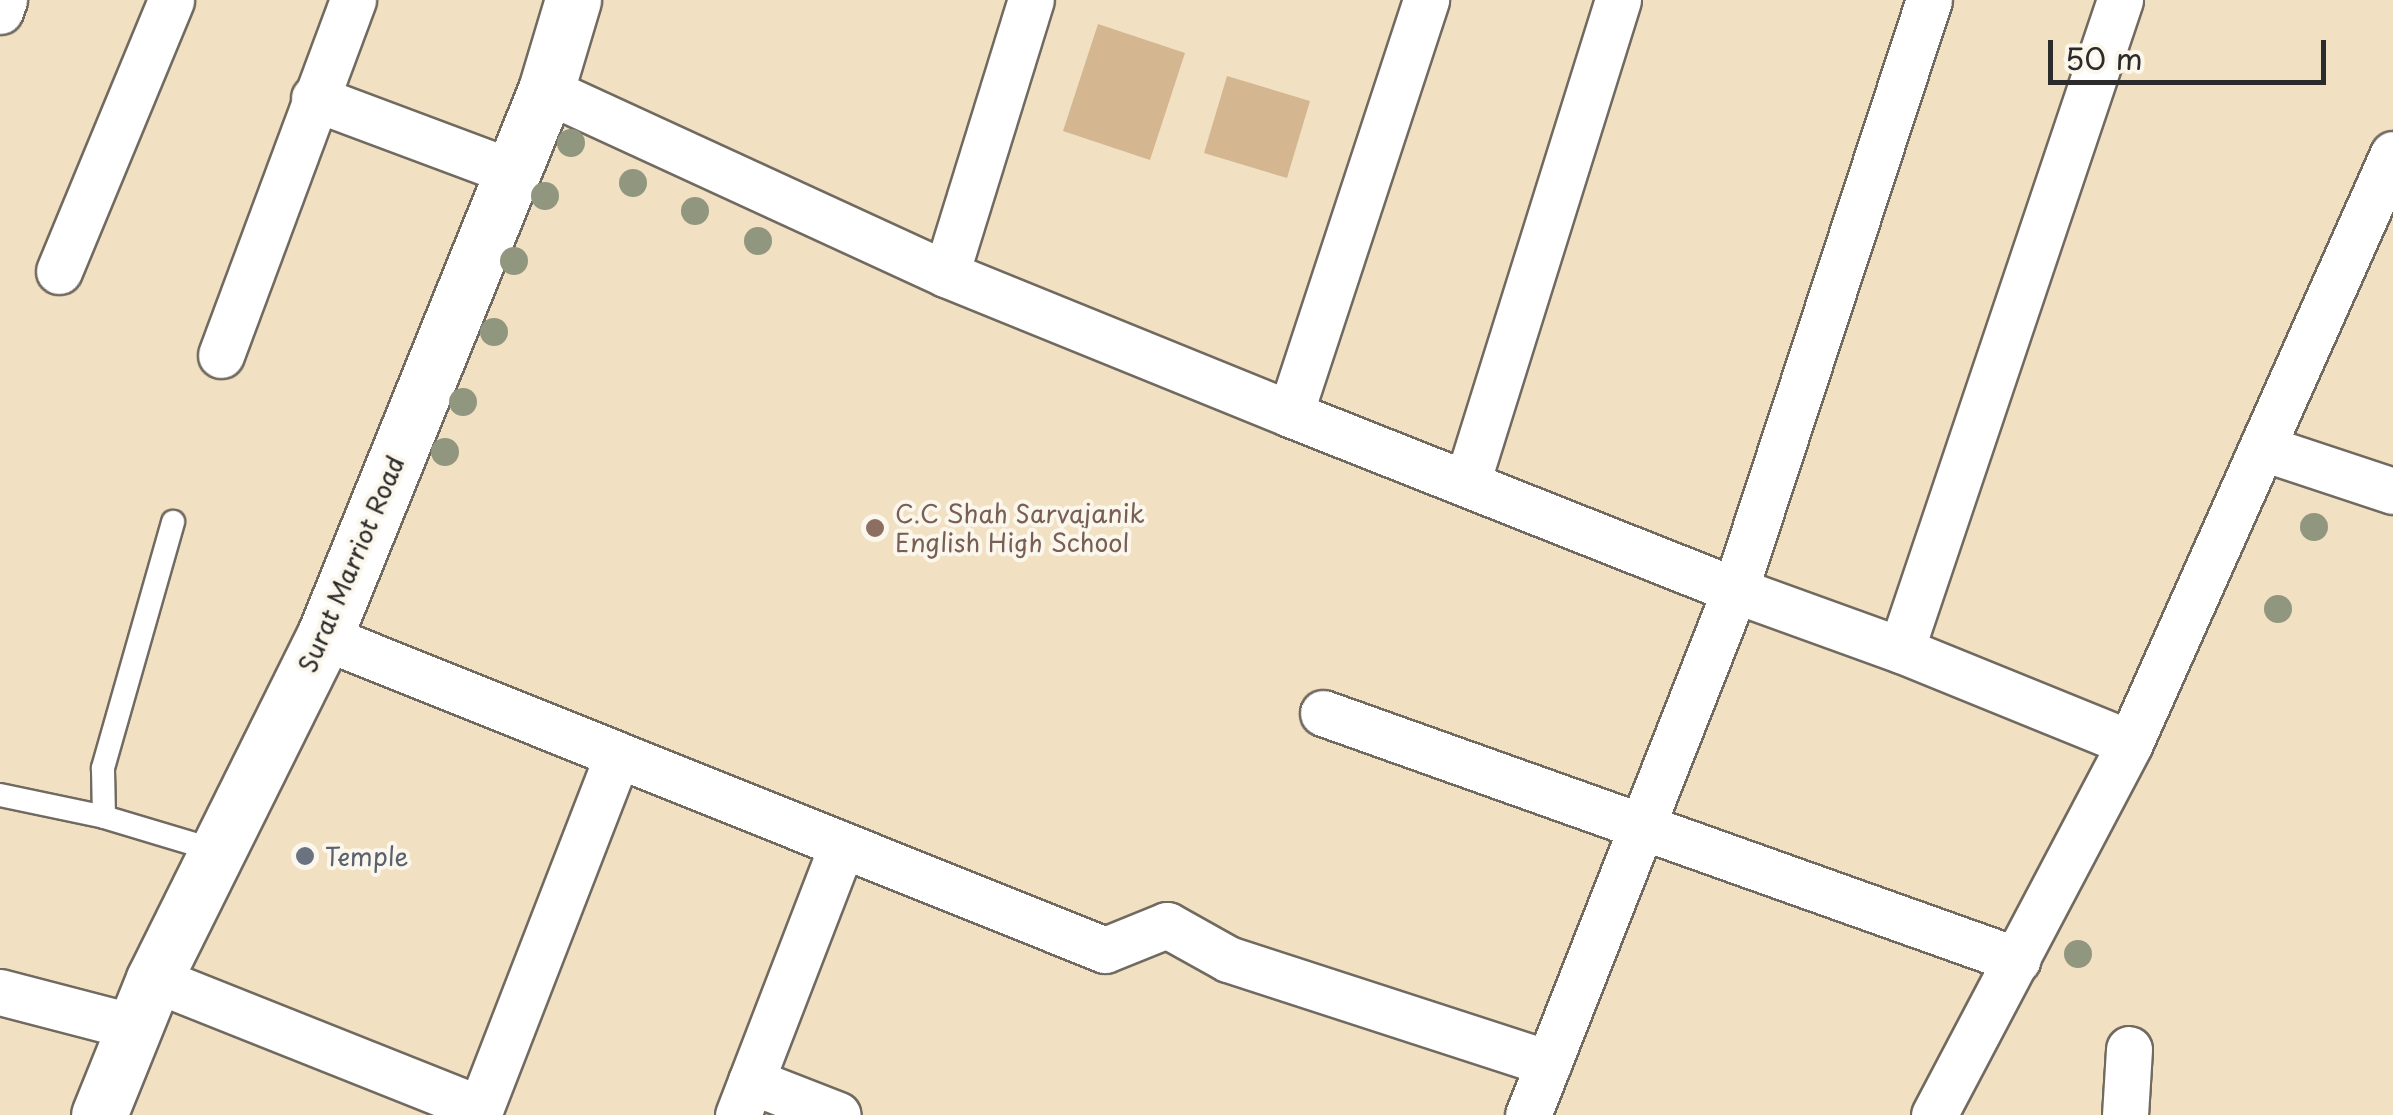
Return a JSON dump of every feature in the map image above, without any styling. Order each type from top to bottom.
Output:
[{"type":"street","points":[[0,11],[4,0]]},
{"type":"street","points":[[59,271],[171,0]]},
{"type":"street","points":[[221,355],[353,0]]},
{"type":"street","name":"Surat Marriot Road","points":[[99,1115],[144,1003],[324,637],[546,90],[573,0]]},
{"type":"street","points":[[946,274],[1031,0]]},
{"type":"street","points":[[1290,414],[1426,0]]},
{"type":"street","points":[[1467,483],[1618,0]]},
{"type":"street","points":[[1528,1115],[1735,590],[1929,0]]},
{"type":"street","points":[[1901,650],[2120,0]]},
{"type":"street","points":[[546,90],[946,274],[1290,414],[1735,590],[1901,650],[2130,743]]},
{"type":"street","points":[[314,98],[512,172]]},
{"type":"street","points":[[1934,1115],[2130,743],[2393,154]]},
{"type":"street","points":[[2263,448],[2393,491]]},
{"type":"street","points":[[324,637],[1105,950],[1167,925],[1228,959],[1549,1064]]},
{"type":"street","points":[[1323,713],[2017,960]]},
{"type":"street","points":[[0,992],[144,1003],[479,1112],[617,756]]},
{"type":"street","points":[[838,1115],[744,1098],[842,845]]},
{"type":"street","points":[[2125,1115],[2129,1049]]},
{"type":"lane","points":[[104,816],[102,768],[174,522]]},
{"type":"lane","points":[[0,795],[104,816],[218,851]]},
{"type":"building","points":[[1098,24],[1185,53],[1150,160],[1063,131]]},
{"type":"building","points":[[1227,76],[1310,101],[1287,178],[1204,153]]},
{"type":"place","name":"C.C Shah Sarvajanik English High School","points":[[875,528]]},
{"type":"place","name":"Temple","points":[[305,856]]}]
